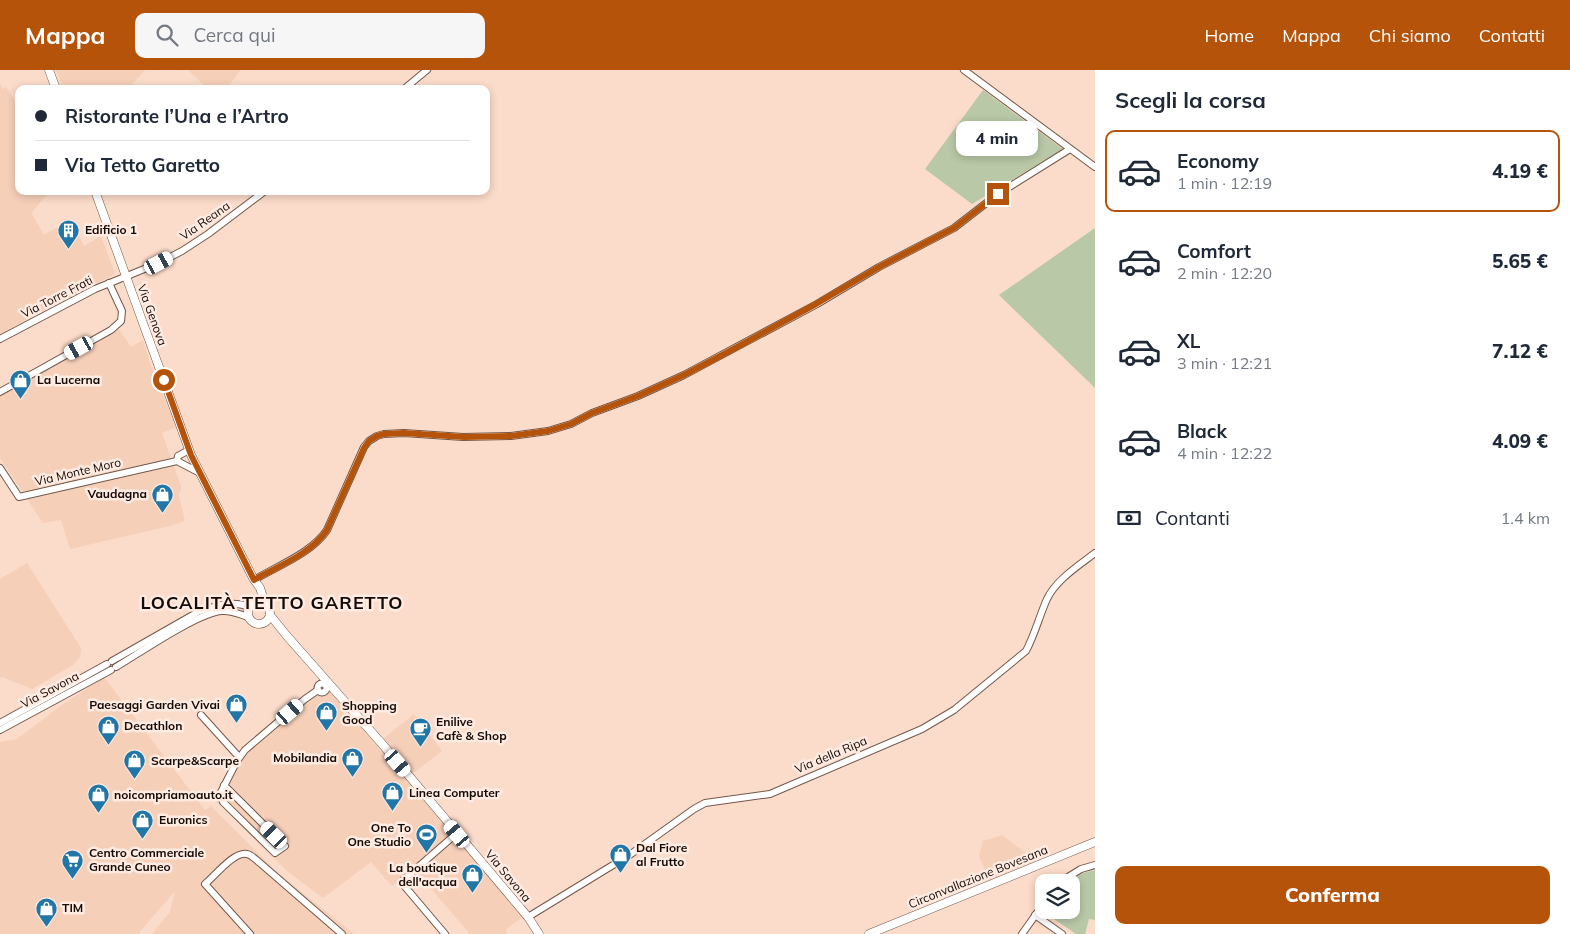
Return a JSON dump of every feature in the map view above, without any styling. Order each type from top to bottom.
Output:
[{"type":"main road","points":[[49,70],[55,85]]},
{"type":"main road","name":"Via Genova","points":[[96,195],[190,453],[266,603]]},
{"type":"main road","name":"Via Genova","points":[[251,605],[255,590],[254,580]]},
{"type":"main road","points":[[260,602],[266,603],[270,608],[269,618],[264,623],[253,623],[248,617],[251,605],[260,602]]},
{"type":"main road","name":"Via Savona","points":[[270,614],[327,684],[528,916],[541,934]]},
{"type":"main road","name":"Via Savona","points":[[264,623],[287,636]]},
{"type":"main road","name":"Circonvallazione Bovesana","points":[[869,934],[1095,842]]},
{"type":"street","points":[[409,85],[427,70]]},
{"type":"street","points":[[964,70],[1095,167]]},
{"type":"street","points":[[254,580],[308,550],[321,539],[327,530],[364,448],[369,441],[377,436],[404,433],[464,437],[511,436],[548,431],[571,424],[592,413],[638,396],[684,375],[816,304],[879,267],[954,228],[998,194],[1070,149]]},
{"type":"street","name":"Via Reana","points":[[126,276],[159,263],[182,251],[260,195]]},
{"type":"street","name":"Via Torre Frati","points":[[0,339],[126,276]]},
{"type":"street","points":[[0,392],[111,330],[120,321],[122,311],[109,283]]},
{"type":"street","points":[[190,453],[180,462],[200,473]]},
{"type":"street","name":"Via Monte Moro","points":[[0,468],[19,497],[180,462]]},
{"type":"street","name":"Via della Ripa","points":[[528,916],[631,854],[705,803],[770,794],[922,729],[943,717],[1026,651],[1033,638],[1047,599],[1053,590],[1095,553]]},
{"type":"street","name":"Via Savona","points":[[0,723],[198,612],[211,606],[230,604],[251,605]]},
{"type":"street","name":"Via Savona","points":[[0,730],[113,669],[193,621],[220,611],[230,611],[248,617]]},
{"type":"street","points":[[224,785],[285,846],[275,853],[223,802],[220,794],[224,785],[240,757],[304,699],[318,690],[320,684],[327,684]]},
{"type":"street","points":[[201,715],[240,757]]},
{"type":"street","points":[[446,934],[401,882],[457,834]]},
{"type":"street","points":[[250,934],[205,884],[235,856],[244,854],[250,855],[342,934]]},
{"type":"street","points":[[1073,874],[1081,869],[1095,865]]},
{"type":"street","points":[[1022,934],[1035,915]]},
{"type":"street","points":[[1041,919],[1062,934]]},
{"type":"shaded area","points":[[56,70],[145,70],[132,85],[62,85]]},
{"type":"shaded area","points":[[188,70],[241,70],[229,85],[204,85]]},
{"type":"shaded area","points":[[0,84],[3,89],[6,87],[15,101],[15,195],[47,195],[32,214],[44,235],[71,219],[84,246],[101,236],[115,274],[41,312],[35,310],[30,312],[33,316],[0,334]]},
{"type":"shaded area","points":[[119,329],[131,347],[143,340],[152,369],[177,427],[162,433],[182,489],[179,496],[185,521],[70,549],[61,520],[43,523],[0,458],[0,396]]},
{"type":"shaded area","points":[[27,563],[81,648],[80,657],[73,665],[32,689],[2,677],[0,678],[0,579]]},
{"type":"shaded area","points":[[104,677],[205,810],[211,806],[278,873],[354,934],[152,934],[170,912],[175,891],[138,934],[0,934],[0,742],[17,739],[62,705]]},
{"type":"shaded area","points":[[322,681],[523,917],[507,928],[506,934],[470,934],[415,870],[392,886],[371,862],[323,898],[287,871],[213,798],[238,752]]},
{"type":"shaded area","points":[[414,714],[442,751],[412,774],[383,739]]},
{"type":"shaded area","points":[[1002,835],[1031,857],[1032,863],[984,882],[987,875],[979,856],[983,841]]},
{"type":"green space","points":[[983,90],[1063,149],[972,204],[925,169]]},
{"type":"green space","points":[[1095,228],[1095,388],[999,295]]},
{"type":"green space","points":[[1095,870],[1095,920],[1089,919],[1085,934],[1076,934],[1054,919],[1080,919],[1080,875]]},
{"type":"place","name":"Edificio 1","points":[[69,249]]},
{"type":"place","name":"La Lucerna","points":[[21,399]]},
{"type":"place","name":"Vaudagna","points":[[163,513]]},
{"type":"place","name":"Paesaggi Garden Vivai","points":[[236,724]]},
{"type":"place","name":"Shopping Good","points":[[326,732]]},
{"type":"place","name":"Decathlon","points":[[108,745]]},
{"type":"place","name":"Enilive Cafè & Shop","points":[[420,748]]},
{"type":"place","name":"Mobilandia","points":[[353,777]]},
{"type":"place","name":"Scarpe&Scarpe","points":[[135,780]]},
{"type":"place","name":"Linea Computer","points":[[393,812]]},
{"type":"place","name":"noicompriamoauto.it","points":[[98,814]]},
{"type":"place","name":"Euronics","points":[[143,839]]},
{"type":"place","name":"One To One Studio","points":[[427,854]]},
{"type":"place","name":"Dal Fiore al Frutto","points":[[620,874]]},
{"type":"place","name":"Centro Commerciale Grande Cuneo","points":[[73,879]]},
{"type":"place","name":"La boutique dell'acqua","points":[[473,894]]},
{"type":"place","name":"TIM","points":[[46,927]]},
{"type":"district","name":"LOCALITÀ TETTO GARETTO","points":[[272,603]]},
{"type":"route","points":[[164,380],[191,455],[254,580],[308,550],[321,539],[327,530],[364,448],[369,441],[377,436],[404,433],[464,437],[511,436],[548,431],[571,424],[592,413],[638,396],[684,375],[726,353],[879,267],[954,228],[998,194]]}]
